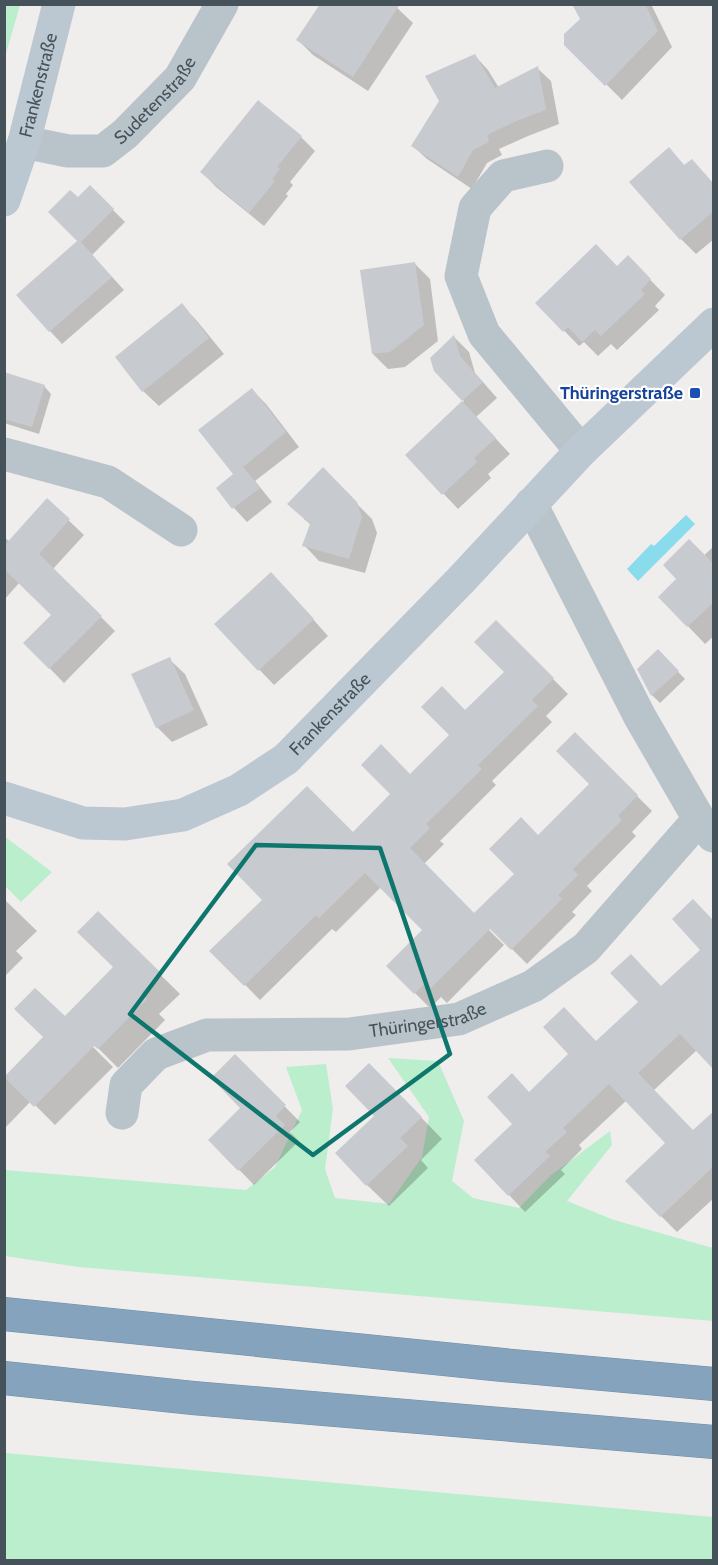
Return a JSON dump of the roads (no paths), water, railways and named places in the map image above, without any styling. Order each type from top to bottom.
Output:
[{"type":"highway","points":[[4,1314],[714,1384]]},
{"type":"highway","points":[[4,1378],[193,1398],[714,1442]]},
{"type":"street","name":"Frankenstraße","points":[[4,200],[24,142],[59,4]]},
{"type":"street","name":"Sudetenstraße","points":[[24,142],[68,151],[104,151],[125,134],[180,78],[222,4]]},
{"type":"street","points":[[547,166],[503,176],[475,208],[461,276],[484,334],[581,451]]},
{"type":"street","name":"Frankenstraße","points":[[4,798],[83,823],[125,825],[183,814],[239,790],[286,759],[461,580],[581,451],[714,324]]},
{"type":"street","points":[[4,454],[108,482],[181,530]]},
{"type":"street","name":"Thüringerstraße","points":[[122,1113],[126,1085],[156,1054],[207,1035],[349,1034],[459,1019],[533,986],[586,948],[706,827],[640,717],[531,504]]},
{"type":"water","points":[[686,515],[695,524],[638,581],[627,569],[651,544],[654,546]]},
{"type":"place","name":"Thüringerstraße","points":[[695,393]]}]
